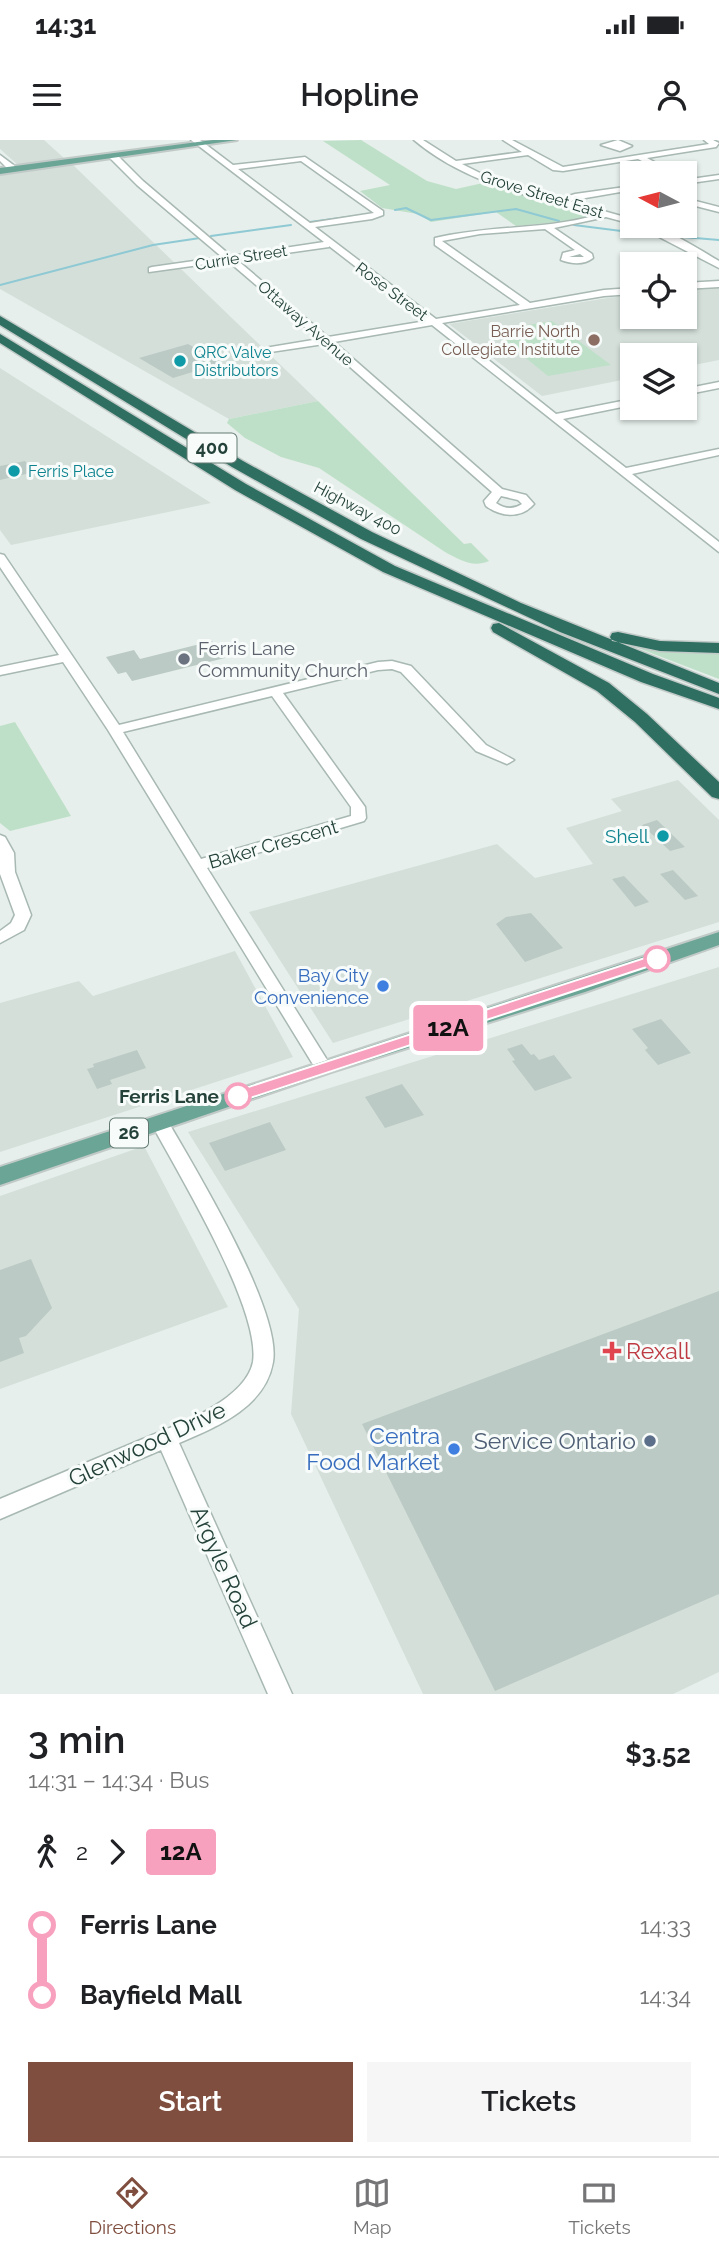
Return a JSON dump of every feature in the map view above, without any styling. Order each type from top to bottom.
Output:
[{"type":"highway","name":"Highway 400","points":[[0,320],[272,484],[429,566],[587,636],[719,689]]},
{"type":"highway","name":"400","points":[[0,338],[248,492],[389,569],[647,678],[719,704]]},
{"type":"highway","points":[[429,566],[475,579],[624,639],[660,646],[719,648]]},
{"type":"highway","points":[[389,569],[603,687],[641,718],[719,793]]},
{"type":"main road","points":[[0,171],[198,142],[233,140]]},
{"type":"main road","name":"26","points":[[0,1176],[323,1067],[578,987],[719,938]]},
{"type":"street","name":"Grove Street East","points":[[418,140],[491,182],[620,218]]},
{"type":"street","points":[[507,140],[556,168],[563,169],[716,145],[708,140]]},
{"type":"street","name":"Rose Street","points":[[198,142],[435,322],[719,548]]},
{"type":"street","points":[[624,149],[648,161]]},
{"type":"street","points":[[456,163],[528,153]]},
{"type":"street","name":"Ottaway Avenue","points":[[113,156],[498,492]]},
{"type":"street","points":[[0,157],[13,169]]},
{"type":"street","points":[[230,167],[302,159],[380,213],[372,217],[308,226]]},
{"type":"street","points":[[697,180],[719,177]]},
{"type":"street","points":[[561,201],[575,195],[620,189]]},
{"type":"street","points":[[697,204],[719,210]]},
{"type":"street","points":[[528,306],[437,242],[441,239],[583,222],[609,214]]},
{"type":"street","points":[[545,225],[582,251]]},
{"type":"street","points":[[670,238],[719,265]]},
{"type":"street","name":"Currie Street","points":[[152,270],[329,244]]},
{"type":"street","points":[[697,285],[719,284]]},
{"type":"street","points":[[241,355],[620,292]]},
{"type":"street","points":[[697,389],[719,385]]},
{"type":"street","points":[[556,417],[620,404]]},
{"type":"street","points":[[624,472],[719,452]]},
{"type":"street","points":[[0,558],[116,730],[275,994],[323,1067]]},
{"type":"street","points":[[0,584],[15,581]]},
{"type":"street","points":[[0,671],[65,658]]},
{"type":"street","points":[[116,730],[377,666],[400,667],[409,672],[481,748],[507,760]]},
{"type":"street","name":"Baker Crescent","points":[[199,865],[359,818],[358,807],[275,691]]},
{"type":"street","points":[[0,840],[6,853],[6,872],[23,915],[18,926],[0,938]]},
{"type":"street","name":"Glenwood Drive","points":[[0,1509],[212,1419],[231,1408],[258,1376],[264,1360],[265,1342],[251,1296],[160,1123]]},
{"type":"street","name":"Argyle Road","points":[[167,1439],[280,1694]]},
{"type":"shaded area","points":[[0,140],[44,140],[65,159],[18,165],[0,149]]},
{"type":"shaded area","points":[[72,164],[318,401],[229,419],[0,289],[0,174]]},
{"type":"shaded area","name":"Barrie North Collegiate Institute","points":[[719,287],[719,360],[697,364],[697,343],[620,343],[620,380],[542,396],[449,324],[620,296],[620,329],[697,329],[697,289]]},
{"type":"shaded area","points":[[0,368],[211,503],[11,545],[0,530]]},
{"type":"shaded area","points":[[678,780],[719,820],[719,922],[333,1043],[249,912],[497,844],[535,878],[593,864],[566,828],[622,811],[611,799]]},
{"type":"shaded area","points":[[235,951],[293,1057],[0,1152],[0,1003],[79,981],[93,996]]},
{"type":"shaded area","points":[[719,967],[719,1672],[673,1694],[423,1694],[291,1414],[299,1309],[188,1132]]},
{"type":"shaded area","points":[[144,1146],[228,1307],[0,1389],[0,1196]]},
{"type":"green space","points":[[361,140],[427,181],[456,189],[483,183],[599,215],[589,219],[516,226],[496,212],[431,222],[418,214],[382,208],[360,191],[390,185],[323,141]]},
{"type":"green space","points":[[552,321],[611,365],[548,376],[492,331]]},
{"type":"green space","points":[[318,401],[464,544],[471,543],[489,561],[472,563],[445,552],[319,468],[281,457],[245,438],[227,423],[229,419]]},
{"type":"green space","points":[[630,645],[719,651],[719,679]]},
{"type":"green space","points":[[15,722],[71,816],[10,831],[0,823],[0,726]]},
{"type":"building","name":"QRC Valve Distributors","points":[[188,344],[222,363],[173,378],[139,358]]},
{"type":"building","name":"Ferris Place","points":[[25,461],[31,470],[26,474],[0,480],[0,466]]},
{"type":"building","name":"Ferris Lane Community Church","points":[[212,641],[225,658],[132,681],[126,672],[118,674],[106,657],[134,650],[140,659]]},
{"type":"building","name":"Shell","points":[[657,820],[685,847],[670,851],[642,825]]},
{"type":"building","points":[[673,870],[698,896],[685,900],[660,874]]},
{"type":"building","points":[[624,876],[649,902],[635,907],[612,879]]},
{"type":"building","points":[[531,913],[563,948],[525,962],[496,924],[506,917]]},
{"type":"building","points":[[661,1019],[691,1053],[658,1065],[632,1029]]},
{"type":"building","points":[[522,1044],[539,1060],[554,1055],[572,1078],[535,1091],[512,1061],[515,1060],[507,1049]]},
{"type":"building","points":[[137,1050],[146,1068],[110,1080],[112,1084],[97,1089],[87,1069],[94,1067],[93,1064]]},
{"type":"building","points":[[402,1084],[424,1115],[385,1128],[365,1097]]},
{"type":"building","points":[[270,1122],[286,1150],[225,1171],[209,1143]]},
{"type":"building","points":[[31,1259],[52,1308],[26,1336],[19,1338],[24,1353],[0,1362],[0,1270]]},
{"type":"building","points":[[719,1291],[719,1594],[495,1691],[362,1424]]},
{"type":"waterway","points":[[395,210],[406,208],[431,220],[516,209],[559,221]]},
{"type":"waterway","points":[[310,222],[370,214]]},
{"type":"waterway","points":[[211,236],[291,225]]},
{"type":"waterway","points":[[574,225],[620,231]]},
{"type":"waterway","points":[[0,285],[153,245],[200,238]]},
{"type":"waterway","points":[[695,238],[719,240]]},
{"type":"bus line","name":"12A","points":[[238,1096],[657,959]]},
{"type":"place","name":"Barrie North Collegiate Institute","points":[[594,340]]},
{"type":"place","name":"QRC Valve Distributors","points":[[180,361]]},
{"type":"place","name":"Ferris Place","points":[[14,471]]},
{"type":"place","name":"Ferris Lane Community Church","points":[[184,659]]},
{"type":"place","name":"Shell","points":[[663,836]]},
{"type":"place","name":"Bay City Convenience","points":[[383,986]]},
{"type":"place","name":"Ferris Lane","points":[[238,1096]]},
{"type":"place","name":"Rexall","points":[[612,1351]]},
{"type":"place","name":"Service Ontario","points":[[650,1441]]},
{"type":"place","name":"Centra Food Market","points":[[454,1449]]}]
